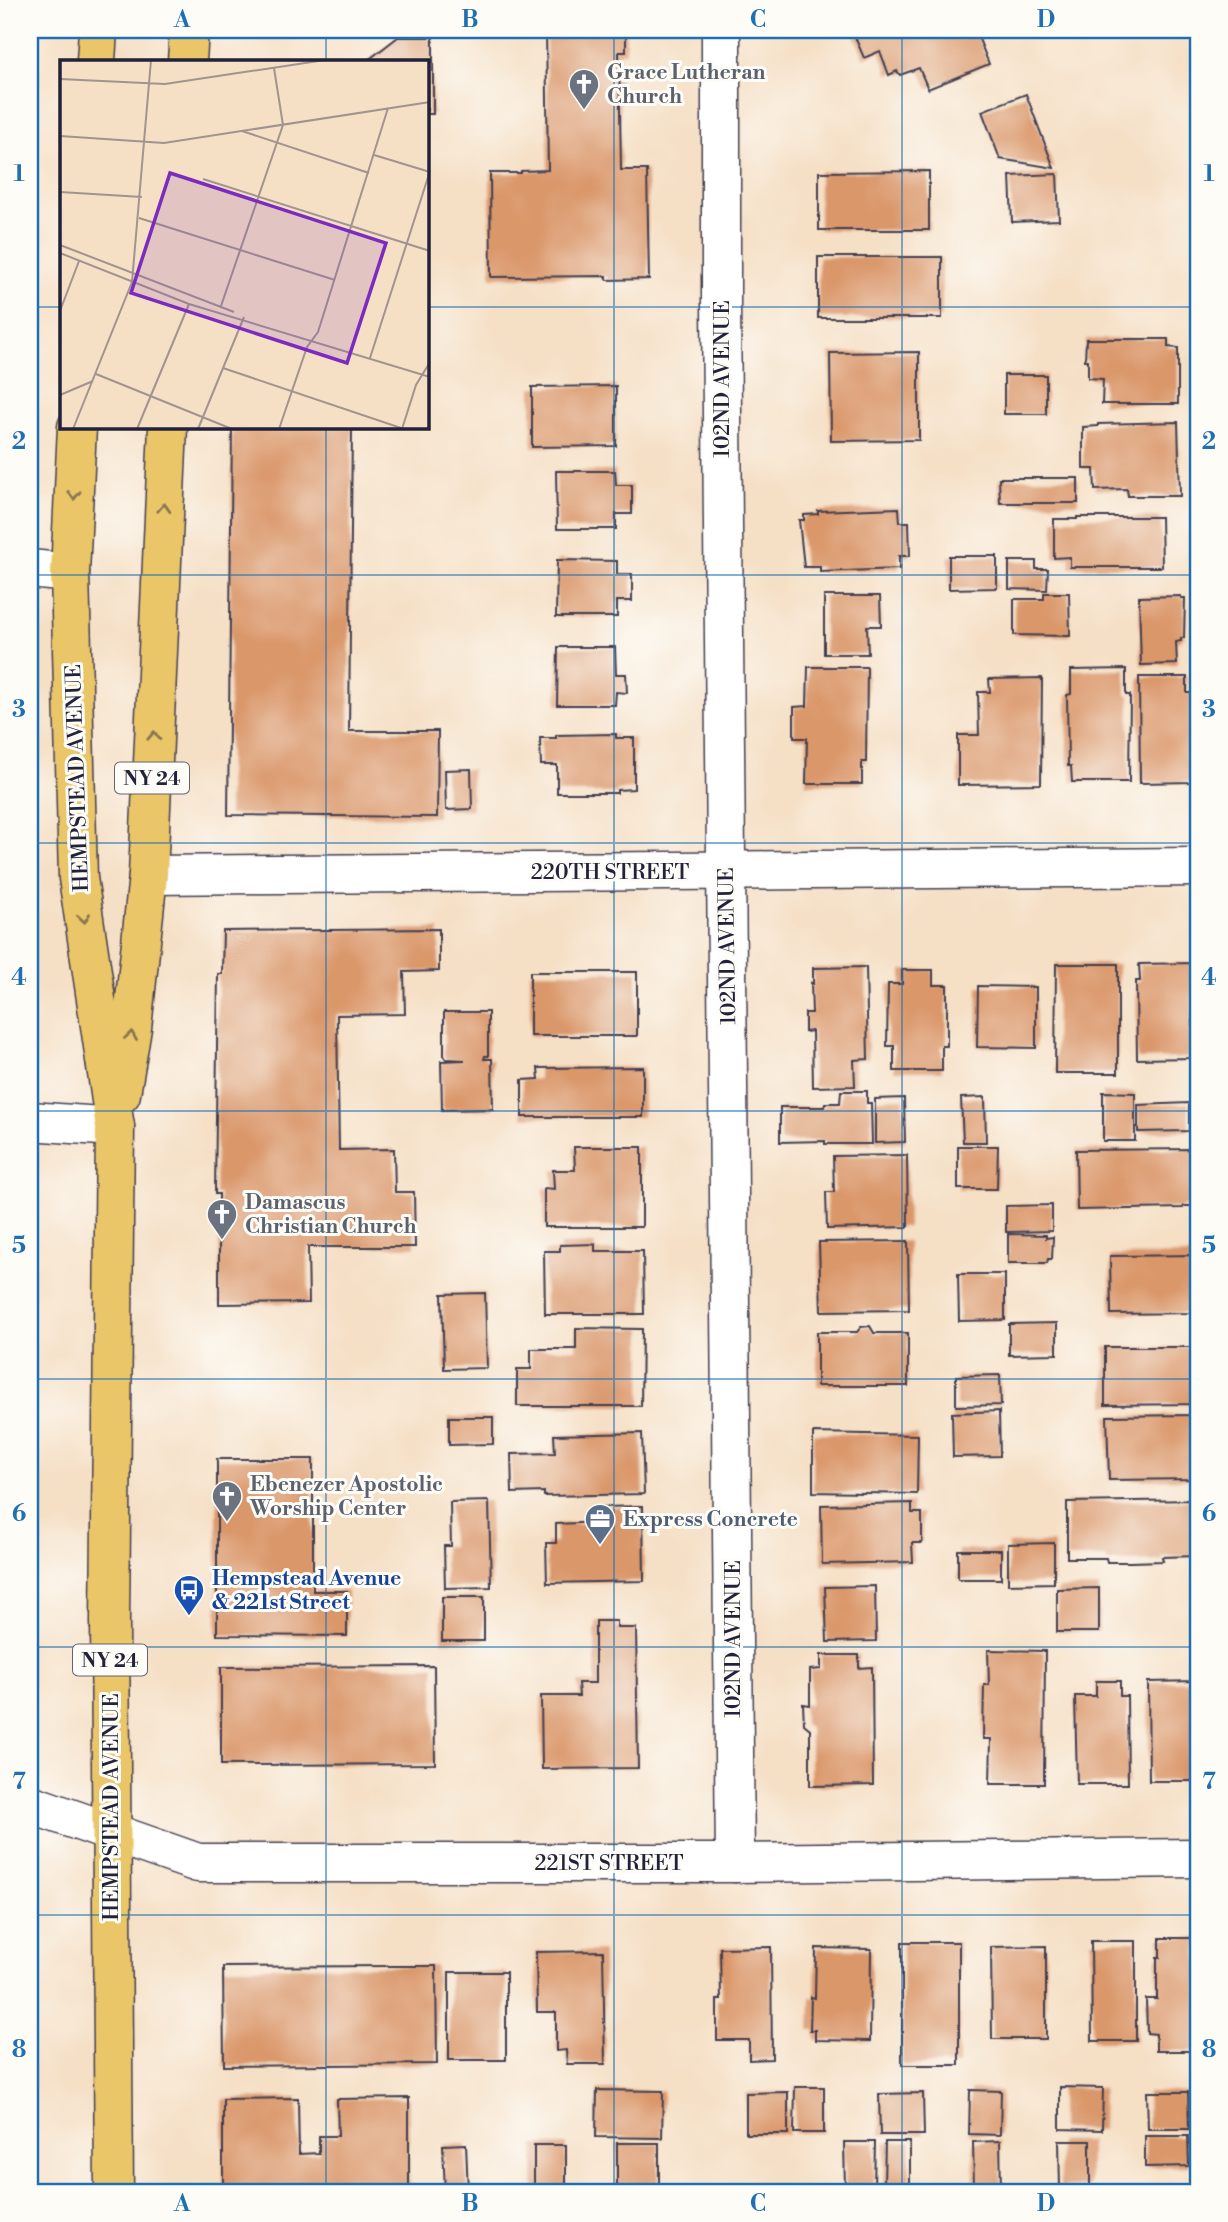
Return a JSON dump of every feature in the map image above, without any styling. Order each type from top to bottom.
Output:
[{"type":"main road","points":[[96,60],[98,30]]},
{"type":"main road","points":[[187,60],[189,30]]},
{"type":"main road","name":"HEMPSTEAD AVENUE","points":[[77,429],[70,573],[78,878],[115,1127],[110,1621],[114,2192]]},
{"type":"main road","name":"HEMPSTEAD AVENUE","points":[[115,1127],[132,1028],[148,875],[167,429]]},
{"type":"street","name":"102ND AVENUE","points":[[721,30],[735,1863]]},
{"type":"street","points":[[30,569],[70,573]]},
{"type":"street","name":"220TH STREET","points":[[148,875],[1198,867]]},
{"type":"street","points":[[30,1121],[115,1127]]},
{"type":"street","name":"221ST STREET","points":[[30,1804],[198,1863],[735,1863],[1198,1858]]},
{"type":"building","name":"Grace Lutheran Church","points":[[546,30],[626,30],[626,52],[619,52],[621,170],[647,170],[649,279],[607,280],[607,276],[491,277],[490,173],[548,170]]},
{"type":"building","points":[[852,30],[978,30],[989,64],[928,89],[919,68],[900,75],[897,71],[889,75],[880,51],[864,58]]},
{"type":"building","points":[[398,37],[433,37],[433,114],[429,114],[429,60],[368,60]]},
{"type":"building","points":[[1026,94],[1054,168],[1000,159],[982,111]]},
{"type":"building","points":[[929,171],[929,230],[819,230],[819,172]]},
{"type":"building","points":[[1057,174],[1059,220],[1012,222],[1010,176]]},
{"type":"building","points":[[818,257],[942,257],[942,318],[818,318]]},
{"type":"building","points":[[1086,339],[1168,339],[1168,347],[1178,348],[1178,404],[1102,404],[1103,379],[1088,378]]},
{"type":"building","points":[[919,352],[919,440],[831,441],[830,353]]},
{"type":"building","points":[[1004,375],[1046,375],[1046,414],[1004,414]]},
{"type":"building","points":[[616,386],[616,446],[532,447],[532,387]]},
{"type":"building","points":[[1178,422],[1180,496],[1128,496],[1127,489],[1095,490],[1094,469],[1083,469],[1083,427],[1098,424]]},
{"type":"building","points":[[232,429],[352,429],[349,731],[438,731],[437,817],[228,815]]},
{"type":"building","points":[[556,471],[615,471],[616,485],[632,485],[632,514],[616,514],[616,529],[557,529]]},
{"type":"building","points":[[999,478],[1078,478],[1078,503],[1000,503]]},
{"type":"building","points":[[899,508],[900,522],[909,522],[910,556],[899,556],[899,569],[820,572],[820,567],[804,567],[799,520],[804,520],[804,515],[818,514],[818,511]]},
{"type":"building","points":[[1161,517],[1162,567],[1070,567],[1070,557],[1054,558],[1054,519]]},
{"type":"building","points":[[949,556],[997,556],[997,588],[949,589]]},
{"type":"building","points":[[557,560],[617,561],[617,574],[632,574],[632,601],[617,601],[617,617],[556,617]]},
{"type":"building","points":[[1009,561],[1036,561],[1036,569],[1048,569],[1047,590],[1009,589]]},
{"type":"building","points":[[1044,593],[1069,593],[1070,636],[1014,635],[1014,599],[1044,599]]},
{"type":"building","points":[[824,596],[880,596],[881,626],[867,626],[868,654],[824,654]]},
{"type":"building","points":[[1139,597],[1185,598],[1184,638],[1176,642],[1177,664],[1141,665]]},
{"type":"building","points":[[558,647],[615,647],[616,674],[626,674],[627,693],[616,692],[615,705],[557,705]]},
{"type":"building","points":[[808,667],[867,667],[866,762],[862,762],[862,784],[806,784],[807,738],[794,738],[794,707],[807,706]]},
{"type":"building","points":[[1126,669],[1126,695],[1130,695],[1129,782],[1072,782],[1071,766],[1068,766],[1067,695],[1071,694],[1071,670]]},
{"type":"building","points":[[1139,677],[1187,677],[1187,693],[1198,693],[1198,766],[1193,765],[1193,782],[1140,783]]},
{"type":"building","points":[[1042,678],[1041,784],[958,785],[958,735],[979,735],[978,692],[990,692],[989,679]]},
{"type":"building","points":[[616,734],[616,738],[634,738],[634,789],[617,790],[617,793],[557,793],[557,765],[541,765],[540,738],[556,738],[556,735]]},
{"type":"building","points":[[471,769],[472,809],[446,810],[445,770]]},
{"type":"building","points":[[439,929],[439,971],[404,972],[405,1014],[337,1015],[339,1150],[394,1149],[395,1192],[414,1192],[415,1247],[308,1247],[309,1303],[219,1304],[219,1194],[215,1194],[218,974],[222,974],[223,931]]},
{"type":"building","points":[[1192,963],[1194,1058],[1137,1059],[1136,981],[1140,981],[1139,964]]},
{"type":"building","points":[[1056,964],[1118,964],[1118,1073],[1055,1073]]},
{"type":"building","points":[[866,967],[868,1059],[854,1060],[855,1086],[813,1087],[812,1031],[805,1032],[805,1013],[812,1013],[813,968]]},
{"type":"building","points":[[902,970],[933,970],[933,985],[947,985],[947,1046],[942,1046],[942,1071],[894,1071],[894,1046],[887,1046],[888,984],[902,984]]},
{"type":"building","points":[[530,972],[637,972],[637,1036],[530,1036]]},
{"type":"building","points":[[978,986],[1036,987],[1036,1048],[977,1047]]},
{"type":"building","points":[[444,1012],[488,1012],[488,1056],[484,1059],[492,1059],[493,1109],[442,1110],[441,1061],[465,1060],[446,1059],[444,1056]]},
{"type":"building","points":[[643,1067],[643,1117],[522,1117],[522,1080],[539,1079],[538,1068]]},
{"type":"building","points":[[841,1091],[867,1091],[867,1103],[871,1103],[872,1144],[780,1142],[780,1107],[824,1107],[825,1103],[840,1103]]},
{"type":"building","points":[[1103,1092],[1135,1093],[1135,1141],[1103,1141]]},
{"type":"building","points":[[985,1097],[986,1142],[963,1142],[961,1098]]},
{"type":"building","points":[[904,1098],[905,1142],[875,1143],[875,1099]]},
{"type":"building","points":[[1189,1103],[1189,1131],[1138,1132],[1138,1105]]},
{"type":"building","points":[[958,1146],[998,1146],[997,1189],[958,1189]]},
{"type":"building","points":[[574,1147],[642,1147],[642,1227],[544,1227],[544,1188],[554,1189],[553,1170],[575,1170]]},
{"type":"building","points":[[1198,1149],[1198,1206],[1077,1210],[1076,1150]]},
{"type":"building","points":[[907,1155],[908,1227],[827,1229],[826,1192],[834,1192],[833,1156]]},
{"type":"building","points":[[1052,1205],[1052,1231],[1006,1232],[1006,1206]]},
{"type":"building","points":[[1008,1234],[1053,1237],[1052,1259],[1048,1259],[1047,1263],[1008,1263]]},
{"type":"building","points":[[908,1241],[909,1310],[821,1311],[819,1242]]},
{"type":"building","points":[[595,1244],[595,1251],[643,1251],[644,1314],[545,1314],[544,1251],[560,1251],[560,1245]]},
{"type":"building","points":[[1198,1255],[1198,1313],[1111,1314],[1110,1256]]},
{"type":"building","points":[[958,1274],[1005,1274],[1005,1320],[959,1321]]},
{"type":"building","points":[[485,1293],[487,1368],[444,1369],[442,1294]]},
{"type":"building","points":[[1057,1323],[1057,1354],[1009,1355],[1009,1324]]},
{"type":"building","points":[[870,1326],[874,1333],[908,1333],[908,1386],[817,1386],[817,1332],[857,1332],[861,1327]]},
{"type":"building","points":[[576,1328],[642,1329],[641,1406],[517,1406],[517,1369],[531,1369],[531,1349],[576,1349]]},
{"type":"building","points":[[1105,1347],[1198,1347],[1198,1404],[1105,1405]]},
{"type":"building","points":[[1000,1375],[1001,1405],[956,1406],[956,1376]]},
{"type":"building","points":[[999,1411],[1000,1456],[953,1457],[952,1413]]},
{"type":"building","points":[[1196,1415],[1197,1479],[1109,1480],[1107,1416]]},
{"type":"building","points":[[449,1417],[493,1417],[493,1444],[449,1445]]},
{"type":"building","points":[[642,1433],[644,1494],[544,1496],[544,1492],[512,1493],[511,1454],[555,1453],[554,1435]]},
{"type":"building","points":[[813,1433],[918,1435],[917,1494],[813,1492]]},
{"type":"building","points":[[217,1459],[313,1459],[313,1591],[347,1591],[347,1636],[217,1635]]},
{"type":"building","points":[[1198,1500],[1198,1556],[1162,1557],[1163,1561],[1131,1562],[1107,1562],[1106,1558],[1067,1558],[1067,1502]]},
{"type":"building","points":[[489,1501],[491,1587],[445,1588],[444,1546],[451,1546],[450,1502]]},
{"type":"building","points":[[912,1503],[912,1513],[922,1513],[922,1543],[912,1543],[913,1562],[822,1564],[821,1505]]},
{"type":"building","points":[[643,1506],[644,1581],[547,1583],[546,1543],[556,1543],[556,1524],[602,1522],[602,1507]]},
{"type":"building","points":[[1054,1543],[1054,1583],[1008,1584],[1008,1544]]},
{"type":"building","points":[[958,1550],[1001,1550],[1001,1579],[958,1579]]},
{"type":"building","points":[[875,1586],[876,1641],[827,1642],[825,1587]]},
{"type":"building","points":[[1099,1588],[1099,1632],[1057,1632],[1057,1589]]},
{"type":"building","points":[[442,1597],[484,1597],[484,1641],[442,1641]]},
{"type":"building","points":[[596,1621],[617,1621],[617,1628],[636,1628],[638,1768],[542,1769],[541,1696],[579,1696],[578,1683],[595,1683]]},
{"type":"building","points":[[988,1650],[1045,1651],[1044,1784],[990,1784],[991,1739],[983,1739],[984,1685],[989,1685]]},
{"type":"building","points":[[821,1655],[859,1655],[859,1668],[872,1667],[873,1785],[810,1786],[810,1729],[804,1724],[803,1704],[810,1705],[810,1670],[821,1669]]},
{"type":"building","points":[[434,1666],[435,1764],[221,1765],[221,1667]]},
{"type":"building","points":[[1096,1681],[1120,1681],[1120,1696],[1127,1696],[1128,1784],[1077,1784],[1075,1696],[1096,1696]]},
{"type":"building","points":[[1198,1681],[1198,1781],[1149,1781],[1148,1682]]},
{"type":"building","points":[[1160,1938],[1198,1938],[1198,2051],[1156,2051],[1156,2034],[1147,2033],[1146,1999],[1157,1999]]},
{"type":"building","points":[[1091,1941],[1136,1941],[1136,2041],[1092,2041]]},
{"type":"building","points":[[902,1942],[959,1942],[959,2065],[902,2065]]},
{"type":"building","points":[[1046,1946],[1046,2039],[992,2039],[991,1947]]},
{"type":"building","points":[[771,1947],[772,2059],[749,2060],[749,2040],[717,2040],[717,2000],[721,2000],[720,1948]]},
{"type":"building","points":[[816,1948],[871,1949],[870,2041],[815,2040],[815,2030],[810,2030],[811,1997],[815,1998]]},
{"type":"building","points":[[603,1951],[605,2064],[567,2064],[566,2050],[556,2051],[556,2012],[537,2012],[536,1952]]},
{"type":"building","points":[[436,1966],[437,2064],[224,2066],[223,1967]]},
{"type":"building","points":[[449,1972],[506,1972],[506,2060],[449,2060]]},
{"type":"building","points":[[795,2087],[824,2087],[824,2133],[794,2133]]},
{"type":"building","points":[[1060,2087],[1103,2088],[1102,2130],[1060,2129]]},
{"type":"building","points":[[597,2090],[663,2091],[662,2138],[596,2137]]},
{"type":"building","points":[[970,2090],[1001,2091],[1000,2135],[969,2134]]},
{"type":"building","points":[[788,2092],[788,2134],[746,2134],[746,2093]]},
{"type":"building","points":[[1147,2092],[1188,2092],[1189,2129],[1148,2129]]},
{"type":"building","points":[[923,2093],[924,2135],[880,2135],[879,2094]]},
{"type":"building","points":[[298,2098],[299,2154],[319,2153],[319,2136],[338,2136],[337,2099],[409,2098],[409,2192],[223,2192],[223,2099]]},
{"type":"building","points":[[1145,2136],[1188,2136],[1189,2166],[1145,2167]]},
{"type":"building","points":[[1000,2141],[1001,2188],[974,2188],[973,2142]]},
{"type":"building","points":[[1059,2141],[1090,2141],[1090,2187],[1060,2188]]},
{"type":"building","points":[[844,2142],[875,2142],[874,2189],[845,2189]]},
{"type":"building","points":[[885,2142],[910,2142],[910,2185],[884,2185]]},
{"type":"building","points":[[617,2143],[659,2143],[659,2190],[617,2190]]},
{"type":"building","points":[[466,2144],[468,2192],[445,2192],[443,2145]]},
{"type":"building","points":[[534,2145],[566,2145],[566,2192],[534,2191]]},
{"type":"building","points":[[780,2190],[781,2192],[747,2192]]},
{"type":"place","name":"Grace Lutheran Church","points":[[584,111]]},
{"type":"place","name":"Damascus Christian Church","points":[[222,1241]]},
{"type":"place","name":"Ebenezer Apostolic Worship Center","points":[[227,1523]]},
{"type":"place","name":"Express Concrete","points":[[600,1546]]},
{"type":"place","name":"Hempstead Avenue & 221st Street","points":[[189,1617]]}]
